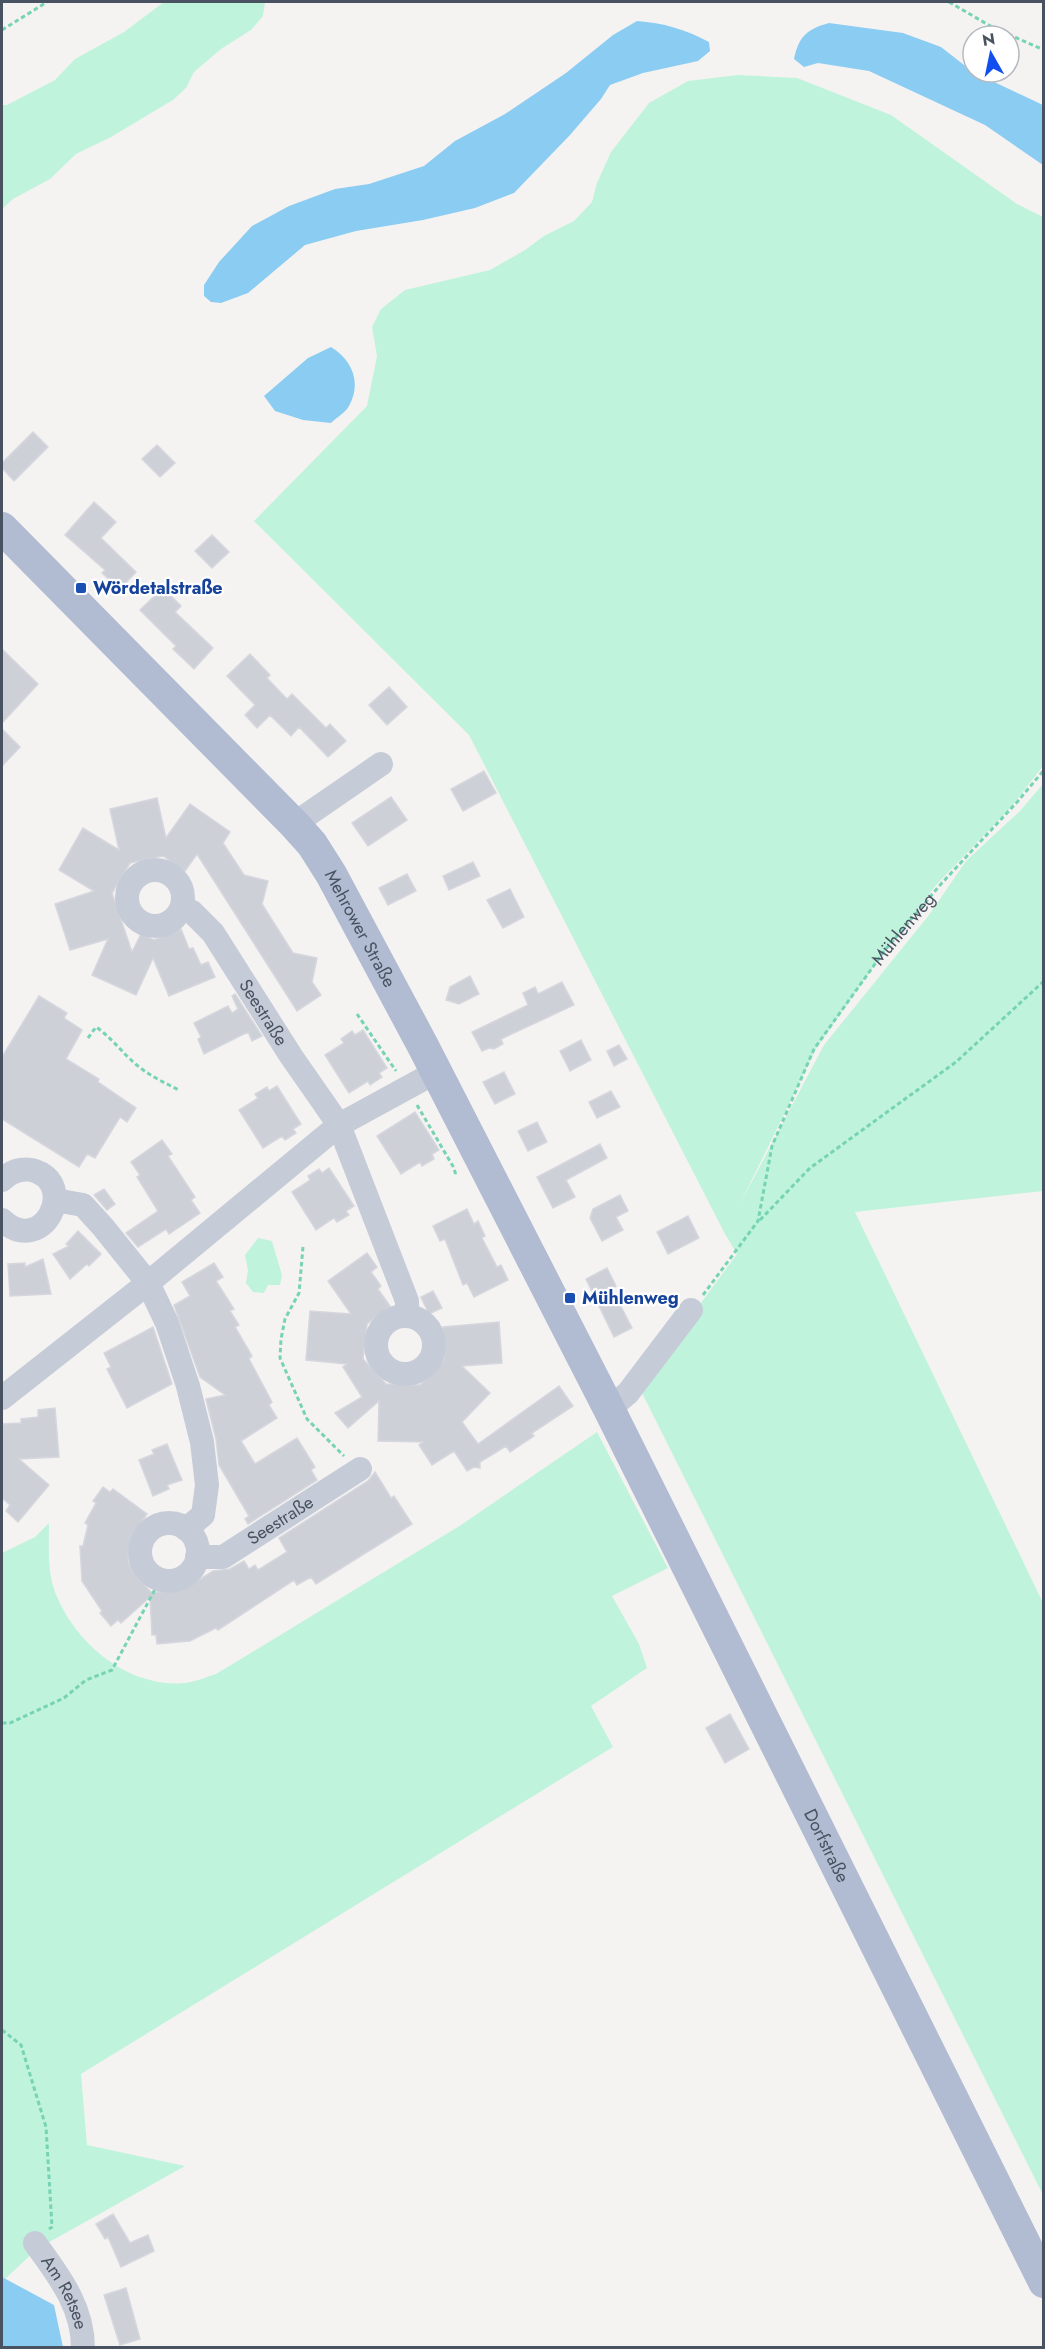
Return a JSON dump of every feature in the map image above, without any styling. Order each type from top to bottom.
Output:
[{"type":"main road","name":"Mehrower Straße","points":[[2,528],[312,844],[331,874],[436,1072],[609,1409]]},
{"type":"main road","name":"Dorfstraße","points":[[609,1409],[1044,2282]]},
{"type":"street","points":[[294,824],[381,764]]},
{"type":"street","name":"Seestraße","points":[[182,907],[192,912],[213,933],[291,1056],[339,1125],[407,1301],[407,1316]]},
{"type":"street","points":[[2,1398],[148,1283],[339,1125],[436,1072]]},
{"type":"street","points":[[2,1180],[15,1171],[25,1169],[35,1171],[44,1176],[50,1184],[55,1200],[52,1214],[37,1228],[27,1231],[17,1230],[2,1220]]},
{"type":"street","points":[[55,1200],[83,1206],[103,1227],[148,1283],[167,1323],[188,1386],[202,1442],[207,1485],[203,1515],[186,1529]]},
{"type":"street","points":[[609,1409],[628,1393],[691,1310]]},
{"type":"street","name":"Seestraße","points":[[197,1557],[223,1557],[360,1469]]},
{"type":"street","points":[[167,1523],[177,1524],[186,1529],[197,1543],[197,1557],[193,1569],[186,1576],[169,1581],[160,1580],[145,1569],[141,1559],[143,1540],[157,1526],[167,1523]]},
{"type":"street","name":"Am Retsee","points":[[35,2243],[65,2285],[78,2310],[83,2348]]},
{"type":"path","points":[[2,30],[47,2]]},
{"type":"path","points":[[949,2],[992,27],[1044,50]]},
{"type":"path","name":"Mühlenweg","points":[[691,1310],[758,1221],[772,1146],[814,1050],[885,950],[1044,770]]},
{"type":"path","points":[[758,1221],[810,1168],[956,1062],[1044,981]]},
{"type":"path","points":[[357,1014],[407,1088],[454,1168],[456,1176]]},
{"type":"path","points":[[88,1038],[96,1027],[151,1076],[179,1090]]},
{"type":"path","points":[[303,1247],[298,1293],[285,1319],[280,1358],[307,1419],[333,1447],[360,1469]]},
{"type":"path","points":[[2,1723],[10,1723],[64,1698],[86,1680],[112,1670],[160,1580]]},
{"type":"path","points":[[2,2030],[21,2045],[46,2127],[52,2227],[35,2243]]},
{"type":"green space","points":[[164,2],[265,2],[263,16],[251,30],[221,49],[194,72],[186,88],[173,100],[111,137],[76,154],[50,179],[13,199],[2,209],[2,105],[7,105],[55,80],[75,59],[124,32]]},
{"type":"green space","points":[[738,75],[797,78],[891,115],[1017,204],[1043,217],[1043,766],[1012,806],[937,884],[884,952],[816,1049],[740,1204],[824,1045],[929,915],[966,861],[1020,811],[1043,784],[1043,1191],[855,1212],[1043,1603],[1043,2195],[639,1387],[737,1254],[469,735],[254,521],[367,406],[377,356],[372,327],[381,309],[405,290],[490,270],[544,236],[574,221],[592,202],[597,183],[611,152],[649,103],[688,81]]},
{"type":"green space","points":[[258,1238],[272,1241],[282,1275],[280,1285],[268,1285],[264,1293],[253,1292],[246,1283],[248,1270],[245,1255]]},
{"type":"green space","points":[[597,1432],[668,1568],[612,1596],[639,1644],[647,1668],[591,1706],[613,1747],[81,2074],[87,2145],[185,2166],[37,2249],[5,2279],[2,2277],[2,1553],[35,1537],[49,1523],[52,1584],[64,1611],[90,1645],[124,1670],[143,1678],[164,1683],[185,1683],[216,1674],[461,1525]]},
{"type":"water","points":[[637,21],[683,30],[709,42],[710,51],[698,61],[643,73],[610,85],[570,135],[514,193],[475,208],[423,220],[356,231],[305,245],[248,293],[221,303],[211,302],[204,296],[204,285],[219,262],[252,226],[289,206],[335,189],[369,184],[424,166],[455,141],[505,114],[566,73],[613,35]]},
{"type":"water","points":[[829,23],[903,33],[941,47],[961,63],[961,84],[998,84],[1043,105],[1043,165],[985,125],[869,71],[818,63],[804,67],[794,59],[801,39],[815,28]]},
{"type":"water","points":[[331,347],[344,358],[355,380],[353,397],[346,410],[331,423],[303,420],[275,411],[264,396],[308,358]]},
{"type":"water","points":[[2,2277],[54,2305],[63,2347],[2,2347]]},
{"type":"building","points":[[33,432],[48,447],[14,481],[2,468],[2,463]]},
{"type":"building","points":[[157,445],[175,463],[160,477],[142,459]]},
{"type":"building","points":[[94,502],[116,522],[101,538],[136,572],[120,589],[102,573],[105,570],[65,535]]},
{"type":"building","points":[[212,535],[229,552],[212,568],[195,551]]},
{"type":"building","points":[[163,588],[181,606],[175,612],[213,648],[194,669],[173,649],[176,646],[140,610]]},
{"type":"building","points":[[2,649],[38,684],[2,723]]},
{"type":"building","points":[[250,654],[270,675],[267,678],[287,699],[292,694],[326,728],[330,724],[346,741],[328,757],[299,727],[291,736],[270,715],[257,728],[245,715],[255,705],[227,676]]},
{"type":"building","points":[[389,687],[407,707],[387,725],[369,705]]},
{"type":"building","points":[[2,729],[20,747],[2,766]]},
{"type":"building","points":[[484,771],[496,793],[463,811],[451,789]]},
{"type":"building","points":[[391,797],[407,820],[368,846],[352,823]]},
{"type":"building","points":[[157,798],[166,838],[190,804],[230,832],[223,843],[244,875],[268,881],[262,904],[293,953],[317,958],[312,982],[321,995],[297,1011],[197,854],[185,871],[163,856],[130,863],[112,893],[132,952],[141,934],[154,940],[181,929],[189,949],[193,948],[201,965],[208,962],[215,977],[169,996],[153,958],[136,995],[92,975],[108,939],[70,950],[55,904],[94,891],[59,870],[83,828],[119,850],[110,809]]},
{"type":"building","points":[[473,862],[480,876],[449,890],[443,876]]},
{"type":"building","points":[[407,874],[416,891],[388,905],[379,888]]},
{"type":"building","points":[[510,889],[524,917],[503,928],[487,900]]},
{"type":"building","points":[[470,976],[479,994],[459,1004],[446,1000],[450,987]]},
{"type":"building","points":[[562,982],[574,1005],[501,1039],[503,1044],[494,1049],[489,1048],[482,1051],[472,1032],[528,1005],[523,993],[535,987],[538,994]]},
{"type":"building","points":[[235,994],[262,1036],[252,1041],[248,1032],[204,1054],[198,1039],[201,1037],[194,1023],[228,1006],[232,1013],[238,1009],[232,996]]},
{"type":"building","points":[[39,996],[67,1013],[64,1018],[82,1030],[66,1059],[99,1079],[98,1082],[136,1108],[127,1122],[120,1117],[95,1158],[87,1154],[79,1167],[2,1119],[2,1057]]},
{"type":"building","points":[[363,1030],[387,1068],[379,1073],[382,1077],[370,1085],[368,1081],[349,1093],[325,1055],[344,1043],[341,1039],[352,1031],[355,1035]]},
{"type":"building","points":[[581,1040],[591,1060],[570,1071],[560,1051]]},
{"type":"building","points":[[619,1045],[627,1059],[614,1066],[607,1051]]},
{"type":"building","points":[[504,1072],[515,1094],[495,1104],[483,1082]]},
{"type":"building","points":[[277,1086],[301,1124],[293,1129],[296,1133],[285,1140],[282,1136],[263,1148],[239,1110],[258,1098],[255,1094],[267,1087],[269,1091]]},
{"type":"building","points":[[611,1091],[620,1107],[597,1118],[589,1102]]},
{"type":"building","points":[[415,1112],[439,1150],[432,1154],[434,1159],[422,1166],[420,1162],[401,1174],[377,1136]]},
{"type":"building","points":[[537,1122],[547,1142],[528,1151],[518,1131]]},
{"type":"building","points":[[162,1140],[172,1154],[168,1156],[195,1197],[191,1200],[200,1213],[169,1234],[166,1229],[138,1247],[126,1233],[158,1211],[137,1177],[140,1175],[131,1162]]},
{"type":"building","points":[[600,1144],[607,1158],[566,1180],[575,1197],[553,1208],[537,1177]]},
{"type":"building","points":[[329,1168],[354,1206],[346,1211],[349,1215],[337,1222],[334,1218],[316,1230],[292,1192],[310,1180],[308,1176],[319,1169],[322,1173]]},
{"type":"building","points":[[104,1189],[115,1204],[107,1210],[94,1195]]},
{"type":"building","points":[[620,1195],[628,1211],[616,1217],[623,1230],[602,1241],[590,1218],[593,1209]]},
{"type":"building","points":[[467,1209],[474,1224],[478,1221],[485,1236],[482,1238],[497,1267],[501,1265],[508,1280],[474,1297],[467,1283],[463,1285],[445,1239],[440,1241],[433,1226]]},
{"type":"building","points":[[688,1216],[699,1238],[668,1254],[657,1232]]},
{"type":"building","points":[[78,1231],[101,1254],[89,1266],[87,1264],[70,1279],[53,1254],[69,1246],[66,1244]]},
{"type":"building","points":[[367,1253],[377,1267],[371,1272],[381,1286],[378,1289],[390,1306],[367,1324],[363,1359],[386,1384],[420,1385],[435,1370],[444,1360],[443,1327],[499,1322],[502,1363],[462,1366],[490,1393],[462,1422],[478,1444],[559,1386],[573,1406],[532,1433],[534,1436],[510,1452],[506,1446],[480,1462],[480,1468],[474,1467],[467,1471],[454,1451],[432,1465],[419,1445],[423,1442],[378,1441],[379,1401],[348,1428],[335,1413],[362,1397],[343,1367],[347,1364],[306,1360],[310,1311],[351,1314],[328,1281]]},
{"type":"building","points":[[43,1259],[51,1294],[10,1296],[8,1264],[25,1263],[25,1267]]},
{"type":"building","points":[[214,1263],[223,1277],[216,1281],[234,1309],[230,1311],[239,1325],[235,1327],[252,1356],[249,1359],[272,1402],[269,1405],[277,1418],[241,1441],[255,1464],[297,1438],[315,1467],[311,1470],[317,1480],[248,1524],[245,1519],[249,1516],[219,1465],[216,1439],[206,1399],[225,1395],[200,1377],[174,1305],[190,1296],[182,1282]]},
{"type":"building","points":[[607,1268],[616,1286],[612,1289],[632,1328],[614,1337],[586,1279]]},
{"type":"building","points":[[433,1291],[442,1308],[429,1314],[421,1297]]},
{"type":"building","points":[[153,1327],[172,1384],[127,1408],[107,1369],[111,1367],[104,1353]]},
{"type":"building","points":[[55,1408],[59,1457],[19,1459],[49,1485],[18,1522],[6,1511],[10,1505],[2,1498],[2,1424],[21,1423],[21,1419],[38,1417],[38,1410]]},
{"type":"building","points":[[167,1444],[182,1480],[167,1485],[169,1489],[153,1496],[139,1460],[154,1454],[152,1450]]},
{"type":"building","points":[[375,1472],[391,1498],[394,1496],[412,1524],[316,1584],[311,1577],[297,1585],[294,1580],[218,1630],[216,1628],[190,1641],[157,1644],[156,1635],[152,1635],[150,1597],[121,1623],[118,1620],[111,1626],[100,1613],[102,1611],[82,1581],[80,1546],[83,1546],[88,1525],[85,1523],[96,1503],[93,1501],[103,1487],[110,1492],[113,1489],[147,1514],[130,1539],[128,1561],[135,1575],[152,1593],[186,1588],[213,1571],[230,1569],[244,1561],[249,1569],[255,1565],[258,1570],[287,1552],[279,1538],[368,1481]]},
{"type":"building","points":[[730,1714],[749,1749],[725,1763],[706,1728]]},
{"type":"building","points":[[113,2214],[130,2243],[148,2235],[154,2251],[121,2267],[108,2237],[105,2239],[96,2224]]},
{"type":"building","points":[[126,2288],[140,2339],[120,2345],[104,2295]]},
{"type":"place","name":"Wördetalstraße","points":[[81,588]]},
{"type":"place","name":"Mühlenweg","points":[[570,1298]]}]
